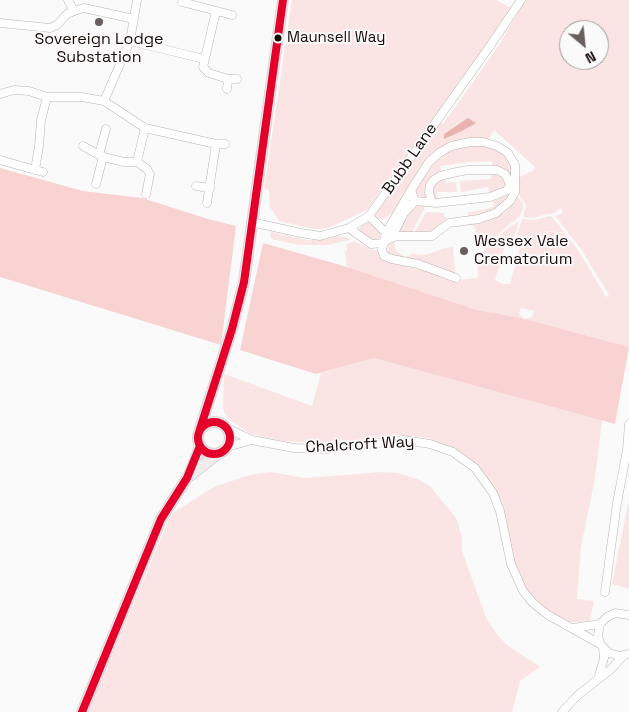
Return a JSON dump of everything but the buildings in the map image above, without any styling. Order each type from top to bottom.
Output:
[{"type":"main road","points":[[82,712],[161,519],[187,478],[200,446],[198,436],[214,391],[244,282],[283,0]]},
{"type":"main road","points":[[187,478],[223,450],[230,435],[223,426],[215,408],[214,391]]},
{"type":"main road","points":[[200,430],[207,423],[216,422],[223,426]]},
{"type":"main road","points":[[200,446],[210,454],[223,450]]},
{"type":"street","points":[[68,0],[74,10]]},
{"type":"street","points":[[104,101],[130,41],[137,0]]},
{"type":"street","name":"Bubb Lane","points":[[251,222],[320,236],[349,228],[369,216],[490,46],[520,0]]},
{"type":"street","points":[[182,2],[232,15]]},
{"type":"street","points":[[0,22],[50,28],[58,25],[67,14],[84,8],[134,19]]},
{"type":"street","points":[[216,11],[203,67],[209,73],[228,79],[237,79]]},
{"type":"street","points":[[130,41],[204,59]]},
{"type":"street","points":[[227,89],[228,79]]},
{"type":"street","points":[[0,94],[14,90],[29,91],[47,97],[82,97],[104,101],[145,128],[216,144],[225,144]]},
{"type":"street","points":[[35,170],[41,120],[47,97]]},
{"type":"street","points":[[137,162],[145,128]]},
{"type":"street","points":[[96,184],[106,129]]},
{"type":"street","points":[[349,228],[371,244],[386,238],[396,236],[432,236],[448,223],[479,219],[496,213],[510,201],[515,192],[513,184],[515,165],[508,153],[497,146],[483,142],[470,142],[451,146],[429,162],[411,190],[386,238],[382,250],[384,256],[392,260],[418,264],[456,278]]},
{"type":"street","points":[[207,203],[216,144]]},
{"type":"street","points":[[83,146],[101,156],[124,162],[137,162],[147,169],[150,174],[146,191]]},
{"type":"street","points":[[0,160],[44,172]]},
{"type":"street","points":[[432,202],[429,193],[430,185],[440,176],[449,174],[468,170],[497,170],[505,174],[513,184]]},
{"type":"street","points":[[415,201],[436,203],[490,197],[506,191],[513,184]]},
{"type":"street","points":[[196,186],[210,188]]},
{"type":"street","points":[[411,190],[415,201]]},
{"type":"street","points":[[386,238],[398,228],[404,213],[415,201]]},
{"type":"street","points":[[369,216],[386,238]]},
{"type":"street","points":[[605,592],[617,503],[627,450],[629,424]]},
{"type":"street","name":"Chalcroft Way","points":[[223,426],[252,440],[284,447],[317,449],[412,441],[437,445],[453,452],[475,468],[493,494],[500,511],[510,564],[523,591],[548,615],[574,628],[612,654],[626,654]]},
{"type":"street","name":"Chalcroft Way","points":[[223,450],[252,440]]},
{"type":"street","points":[[598,679],[604,658],[598,636],[600,624],[610,614],[627,613]]},
{"type":"street","points":[[574,628],[600,624]]},
{"type":"street","points":[[562,712],[578,695],[610,670],[626,654]]},
{"type":"shaded area","points":[[292,0],[496,0],[511,8],[487,45],[367,210],[330,227],[321,229],[279,221],[270,207],[269,190],[264,189]]},
{"type":"shaded area","points":[[525,0],[629,0],[629,347],[525,319],[532,317],[534,311],[521,308],[519,313],[524,320],[477,310],[347,267],[346,245],[354,241],[379,251],[407,267],[421,270],[426,269],[456,280],[478,278],[478,262],[486,247],[500,244],[496,242],[503,232],[519,221],[514,237],[508,236],[495,280],[503,284],[510,284],[522,240],[516,238],[522,219],[535,220],[549,216],[552,217],[564,232],[540,231],[565,233],[578,250],[606,297],[609,295],[581,249],[555,216],[563,213],[561,208],[553,214],[533,218],[523,217],[526,206],[518,192],[518,178],[534,170],[535,167],[494,130],[488,140],[441,150],[394,212],[383,220],[377,218],[375,213],[440,122],[443,124],[499,45]]},
{"type":"shaded area","points":[[468,118],[476,123],[444,139],[444,134]]},
{"type":"shaded area","points":[[477,145],[496,148],[507,156],[513,168],[511,181],[492,168],[492,161],[440,166],[442,173],[426,197],[418,198],[414,191],[436,161],[455,148]]},
{"type":"shaded area","points":[[0,168],[83,191],[142,198],[236,226],[221,345],[0,277]]},
{"type":"shaded area","points":[[492,173],[502,175],[507,185],[506,187],[490,194],[488,187],[461,192],[460,181],[491,179]]},
{"type":"shaded area","points":[[445,178],[446,183],[456,182],[457,192],[437,192],[437,199],[435,199],[432,195],[432,187],[436,181]]},
{"type":"shaded area","points":[[510,193],[501,207],[487,214],[469,217],[467,213],[494,207],[493,201]]},
{"type":"shaded area","points":[[516,194],[523,204],[520,216],[500,232],[492,243],[477,245],[475,228],[471,224],[505,213],[515,201]]},
{"type":"shaded area","points":[[420,203],[424,203],[424,209],[412,232],[398,233],[408,212]]},
{"type":"shaded area","points":[[426,212],[444,213],[444,217],[447,219],[433,231],[415,232]]},
{"type":"shaded area","points":[[369,222],[380,231],[380,238],[375,241],[372,241],[359,230],[362,225]]},
{"type":"shaded area","points":[[271,232],[308,240],[323,240],[339,236],[352,239],[328,245],[299,245],[272,239],[270,236]]},
{"type":"shaded area","points":[[394,241],[396,251],[405,257],[412,253],[418,255],[429,254],[453,247],[455,273],[387,254],[389,245]]},
{"type":"shaded area","points":[[263,243],[347,267],[477,310],[525,319],[629,347],[615,424],[374,358],[316,374],[240,350]]},
{"type":"shaded area","points":[[374,358],[602,420],[595,478],[581,547],[577,599],[594,601],[590,621],[570,622],[550,612],[525,587],[514,563],[505,517],[498,495],[479,467],[456,449],[427,438],[398,435],[330,444],[283,441],[251,434],[228,419],[223,409],[224,374],[312,406],[321,373]]},
{"type":"shaded area","points":[[270,472],[305,478],[382,472],[398,473],[417,479],[430,486],[456,518],[462,537],[462,551],[487,620],[507,645],[540,667],[520,681],[512,712],[88,712],[171,514],[214,487],[250,475]]},
{"type":"shaded area","points":[[629,499],[629,589],[612,584]]},
{"type":"transit line","points":[[200,429],[232,329],[244,282],[283,0]]},
{"type":"transit line","points":[[214,422],[220,423],[225,427],[229,432],[230,438],[229,444],[225,449],[220,453],[214,454],[208,453],[203,449],[199,444],[198,438],[199,432],[203,427],[208,423],[214,422]]},
{"type":"transit line","points":[[82,712],[161,519],[187,478],[200,446]]},
{"type":"place","name":"Sovereign Lodge Substation","points":[[99,22]]},
{"type":"place","name":"Maunsell Way","points":[[278,38]]},
{"type":"place","name":"Wessex Vale Crematorium","points":[[464,251]]}]
